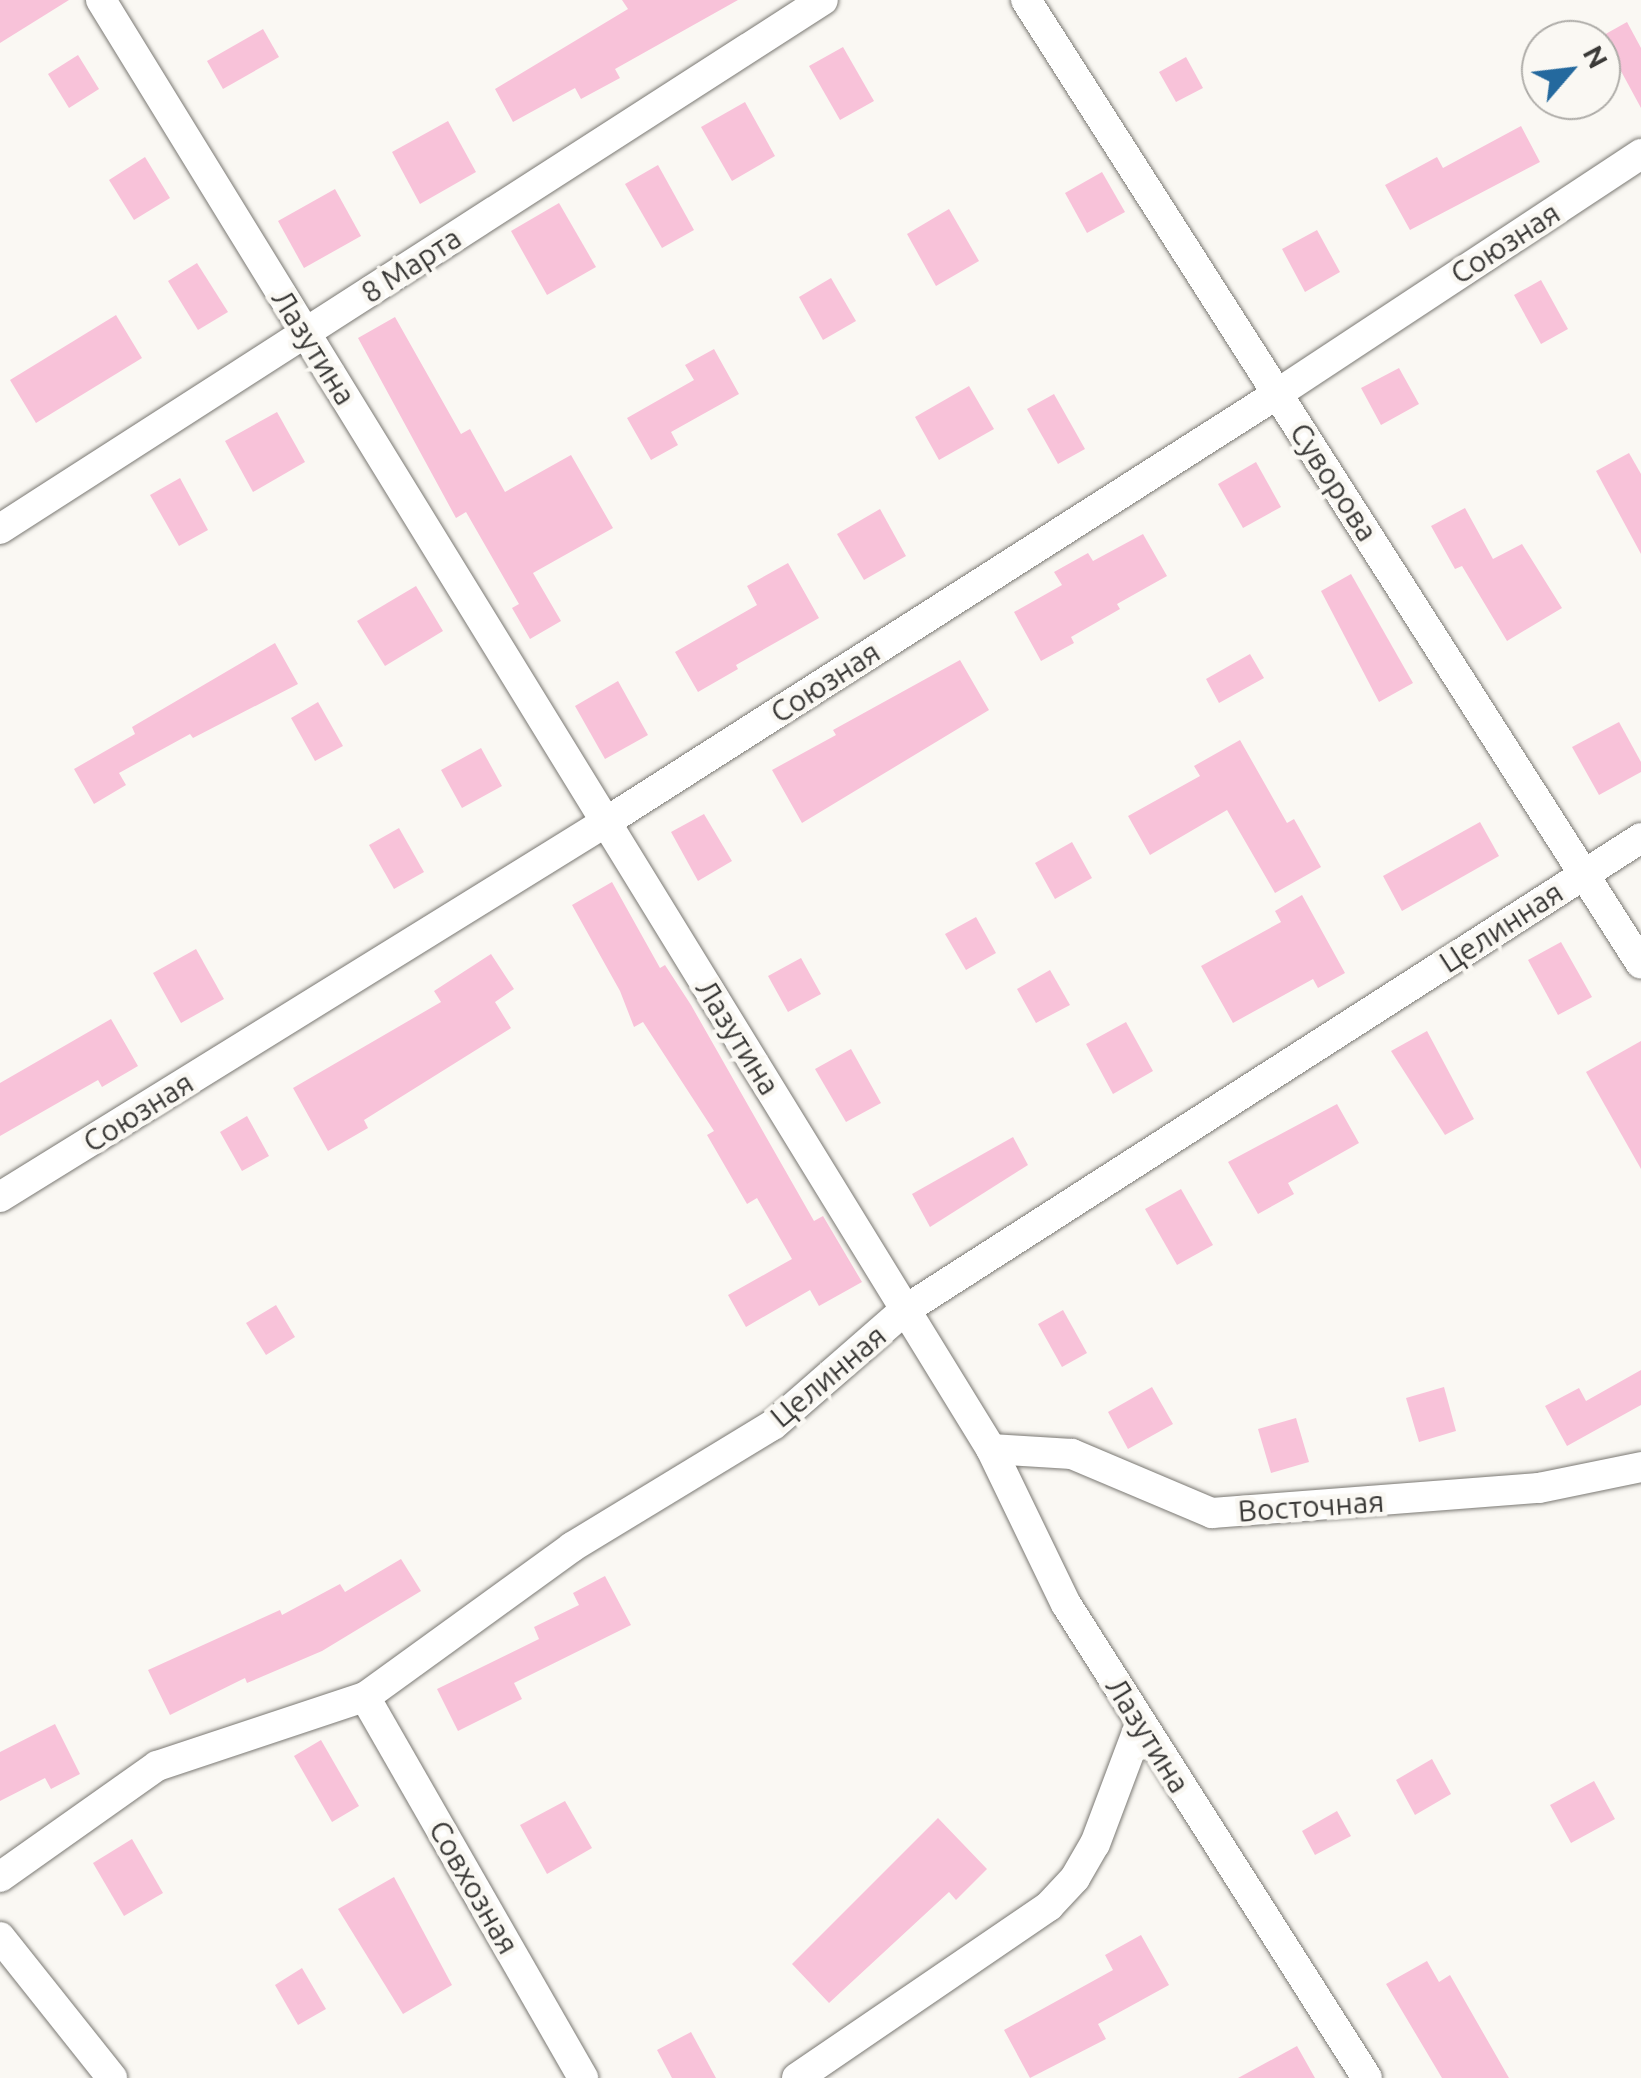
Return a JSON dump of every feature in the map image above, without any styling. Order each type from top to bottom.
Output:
[{"type":"street","name":"Лазутина","points":[[101,0],[991,1448],[1066,1604],[1368,2078]]},
{"type":"street","name":"8 Марта","points":[[0,529],[823,0]]},
{"type":"street","name":"Суворова","points":[[1026,0],[1641,964]]},
{"type":"street","name":"Союзная","points":[[0,1197],[606,822],[1277,394],[1641,154]]},
{"type":"street","name":"Целинная","points":[[0,1877],[157,1766],[365,1697],[572,1547],[773,1425],[906,1310],[1641,838]]},
{"type":"street","name":"Восточная","points":[[991,1448],[1072,1454],[1212,1514],[1539,1488],[1641,1467]]},
{"type":"street","name":"Совхозная","points":[[365,1697],[583,2078]]},
{"type":"street","points":[[797,2078],[1048,1906],[1075,1878],[1095,1844],[1140,1724]]},
{"type":"street","points":[[0,1937],[112,2078]]},
{"type":"building","points":[[0,0],[69,0],[0,43]]},
{"type":"building","points":[[622,0],[738,0],[615,69],[620,78],[581,99],[575,88],[513,122],[495,89],[628,9]]},
{"type":"building","points":[[1627,22],[1641,48],[1641,108],[1621,71],[1621,25]]},
{"type":"building","points":[[263,29],[279,57],[223,89],[207,61]]},
{"type":"building","points":[[843,47],[874,101],[840,120],[809,66]]},
{"type":"building","points":[[78,55],[99,89],[69,108],[48,74]]},
{"type":"building","points":[[1186,57],[1203,88],[1176,102],[1159,72]]},
{"type":"building","points":[[745,102],[775,156],[732,181],[701,127]]},
{"type":"building","points":[[448,121],[476,172],[420,204],[392,152]]},
{"type":"building","points":[[1521,126],[1540,162],[1410,230],[1385,185],[1437,157],[1443,168]]},
{"type":"building","points":[[145,157],[170,198],[134,220],[109,180]]},
{"type":"building","points":[[658,165],[694,230],[662,248],[625,184]]},
{"type":"building","points":[[1102,172],[1125,212],[1087,233],[1065,193]]},
{"type":"building","points":[[335,189],[361,236],[304,268],[278,221]]},
{"type":"building","points":[[559,203],[596,267],[547,295],[511,231]]},
{"type":"building","points":[[949,209],[979,261],[936,286],[907,234]]},
{"type":"building","points":[[1317,230],[1340,272],[1305,292],[1282,249]]},
{"type":"building","points":[[197,263],[228,312],[198,330],[168,281]]},
{"type":"building","points":[[831,278],[856,321],[823,340],[799,297]]},
{"type":"building","points":[[1541,280],[1568,329],[1541,344],[1514,295]]},
{"type":"building","points":[[116,315],[142,358],[36,423],[10,380]]},
{"type":"building","points":[[395,317],[461,434],[470,429],[505,492],[571,455],[613,528],[533,573],[561,621],[530,639],[512,608],[519,604],[466,512],[456,518],[358,338]]},
{"type":"building","points":[[714,349],[739,394],[671,432],[678,445],[651,460],[627,418],[694,380],[685,365]]},
{"type":"building","points":[[1399,368],[1419,404],[1381,425],[1361,388]]},
{"type":"building","points":[[969,386],[994,429],[939,460],[915,417]]},
{"type":"building","points":[[1054,394],[1085,449],[1058,464],[1027,409]]},
{"type":"building","points":[[277,412],[305,462],[253,492],[225,441]]},
{"type":"building","points":[[1629,453],[1641,474],[1641,554],[1596,471]]},
{"type":"building","points":[[1256,462],[1281,507],[1243,528],[1218,484]]},
{"type":"building","points":[[180,478],[208,530],[179,546],[150,495]]},
{"type":"building","points":[[1465,508],[1493,559],[1522,544],[1562,608],[1507,641],[1462,566],[1455,569],[1431,526]]},
{"type":"building","points":[[880,509],[906,556],[864,580],[837,534]]},
{"type":"building","points":[[1143,534],[1167,576],[1117,604],[1120,609],[1071,637],[1074,643],[1041,661],[1014,612],[1062,585],[1054,572],[1088,553],[1093,561]]},
{"type":"building","points":[[788,563],[819,618],[736,665],[738,669],[698,692],[675,652],[757,605],[747,586]]},
{"type":"building","points":[[1351,574],[1413,683],[1379,702],[1321,591]]},
{"type":"building","points":[[416,586],[443,631],[385,666],[357,621]]},
{"type":"building","points":[[275,643],[298,684],[193,738],[190,734],[119,773],[126,785],[94,804],[74,769],[135,734],[132,727]]},
{"type":"building","points":[[1250,654],[1264,678],[1219,703],[1206,679]]},
{"type":"building","points":[[960,660],[989,710],[802,823],[772,770],[836,735],[833,730]]},
{"type":"building","points":[[618,681],[648,735],[605,759],[575,706]]},
{"type":"building","points":[[318,702],[343,746],[315,761],[291,718]]},
{"type":"building","points":[[1619,722],[1641,762],[1641,772],[1599,795],[1572,747]]},
{"type":"building","points":[[1240,740],[1287,823],[1294,819],[1321,867],[1275,893],[1227,810],[1150,855],[1128,816],[1200,776],[1194,766]]},
{"type":"building","points":[[481,748],[502,786],[462,808],[441,770]]},
{"type":"building","points":[[704,814],[732,861],[698,881],[671,832]]},
{"type":"building","points":[[1480,822],[1499,856],[1402,911],[1383,876]]},
{"type":"building","points":[[399,828],[424,872],[394,889],[369,845]]},
{"type":"building","points":[[1072,842],[1092,878],[1055,899],[1035,863]]},
{"type":"building","points":[[612,882],[660,968],[665,965],[691,1005],[814,1221],[823,1216],[862,1282],[819,1306],[810,1290],[746,1327],[728,1295],[792,1259],[757,1198],[747,1204],[707,1135],[714,1131],[643,1022],[634,1027],[620,991],[572,905]]},
{"type":"building","points":[[1302,895],[1345,973],[1318,988],[1313,979],[1233,1023],[1201,966],[1281,922],[1275,911]]},
{"type":"building","points":[[976,917],[996,953],[966,970],[945,934]]},
{"type":"building","points":[[1561,942],[1592,997],[1558,1015],[1528,960]]},
{"type":"building","points":[[196,949],[224,999],[181,1023],[153,973]]},
{"type":"building","points":[[491,954],[514,989],[495,1002],[511,1028],[364,1120],[368,1128],[328,1151],[293,1088],[441,1002],[434,991]]},
{"type":"building","points":[[801,958],[821,994],[788,1012],[768,976]]},
{"type":"building","points":[[1050,970],[1070,1005],[1036,1023],[1017,989]]},
{"type":"building","points":[[111,1019],[138,1066],[102,1087],[98,1080],[0,1136],[0,1083]]},
{"type":"building","points":[[1126,1022],[1153,1071],[1113,1094],[1086,1044]]},
{"type":"building","points":[[1427,1031],[1474,1119],[1445,1135],[1391,1051]]},
{"type":"building","points":[[1641,1041],[1641,1169],[1586,1072]]},
{"type":"building","points":[[851,1049],[881,1103],[846,1122],[815,1069]]},
{"type":"building","points":[[1337,1104],[1359,1143],[1288,1183],[1294,1194],[1258,1214],[1228,1162]]},
{"type":"building","points":[[247,1116],[269,1156],[242,1171],[220,1132]]},
{"type":"building","points":[[1013,1137],[1028,1165],[930,1227],[912,1194]]},
{"type":"building","points":[[1181,1189],[1213,1245],[1177,1265],[1145,1209]]},
{"type":"building","points":[[276,1305],[295,1337],[266,1355],[246,1323]]},
{"type":"building","points":[[1063,1310],[1087,1353],[1062,1367],[1038,1324]]},
{"type":"building","points":[[1641,1370],[1641,1405],[1567,1446],[1545,1406],[1579,1388],[1586,1401]]},
{"type":"building","points":[[1152,1387],[1173,1424],[1128,1449],[1108,1412]]},
{"type":"building","points":[[1444,1387],[1456,1431],[1419,1442],[1406,1398]]},
{"type":"building","points":[[1296,1418],[1309,1462],[1271,1473],[1258,1429]]},
{"type":"building","points":[[401,1559],[421,1591],[322,1651],[247,1683],[245,1678],[170,1715],[148,1670],[280,1610],[282,1615],[340,1584],[345,1592]]},
{"type":"building","points":[[605,1576],[631,1625],[514,1683],[522,1699],[458,1731],[437,1689],[539,1639],[534,1627],[579,1605],[573,1593]]},
{"type":"building","points":[[55,1724],[80,1774],[51,1789],[45,1778],[0,1801],[0,1752]]},
{"type":"building","points":[[321,1740],[359,1806],[332,1822],[294,1756]]},
{"type":"building","points":[[1432,1759],[1451,1794],[1415,1815],[1396,1780]]},
{"type":"building","points":[[1594,1781],[1615,1819],[1571,1843],[1550,1805]]},
{"type":"building","points":[[565,1801],[592,1848],[547,1874],[520,1825]]},
{"type":"building","points":[[1337,1811],[1351,1836],[1315,1855],[1302,1831]]},
{"type":"building","points":[[938,1818],[987,1869],[956,1900],[949,1892],[829,2003],[792,1964]]},
{"type":"building","points":[[132,1839],[163,1893],[124,1916],[93,1863]]},
{"type":"building","points":[[394,1877],[452,1985],[403,2014],[338,1909]]},
{"type":"building","points":[[1141,1935],[1169,1985],[1098,2024],[1106,2039],[1030,2078],[1004,2030],[1113,1970],[1105,1955]]},
{"type":"building","points":[[1427,1961],[1439,1982],[1450,1975],[1509,2078],[1442,2078],[1386,1984]]},
{"type":"building","points":[[302,1968],[326,2009],[298,2025],[275,1985]]},
{"type":"building","points":[[691,2032],[716,2078],[672,2078],[657,2050]]},
{"type":"building","points":[[1297,2046],[1315,2078],[1238,2078]]}]
